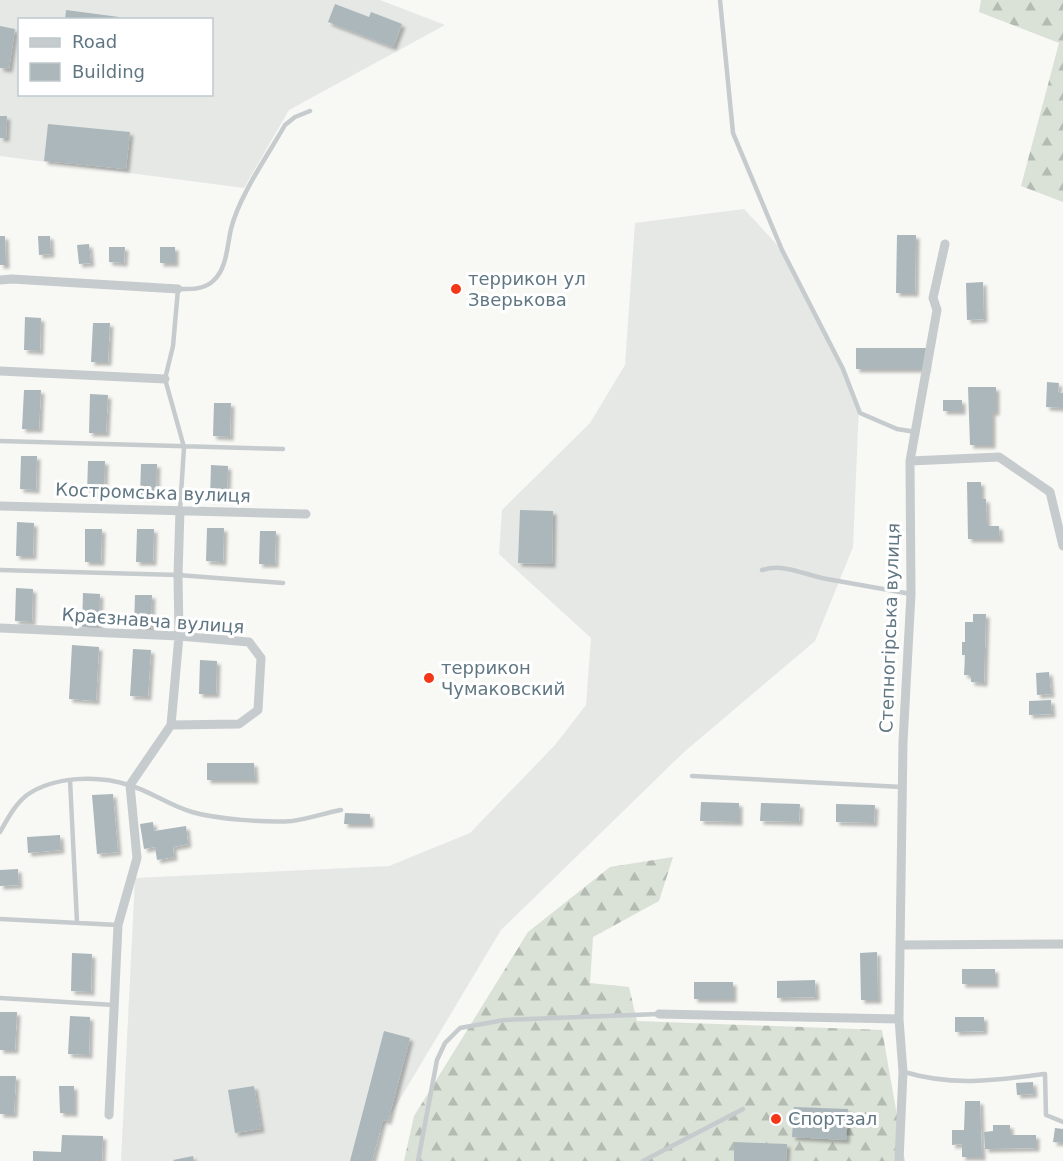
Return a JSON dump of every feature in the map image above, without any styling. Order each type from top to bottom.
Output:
[{"type":"street","name":"Степногірська вулиця","points":[[898,1161],[903,1072],[899,1019],[902,787],[911,594],[910,461],[937,310],[933,298],[945,244]]},
{"type":"street","points":[[0,280],[178,290]]},
{"type":"street","points":[[0,371],[165,379]]},
{"type":"street","points":[[910,461],[999,457],[1050,492],[1063,546]]},
{"type":"street","name":"Костромська вулиця","points":[[0,506],[306,514]]},
{"type":"street","points":[[109,1115],[118,925],[137,858],[130,785],[171,725],[179,636],[180,510]]},
{"type":"street","name":"Краєзнавча вулиця","points":[[0,628],[179,636],[249,642],[261,657],[258,710],[239,724],[171,725]]},
{"type":"street","points":[[901,945],[1063,944]]},
{"type":"street","points":[[659,1014],[899,1019]]},
{"type":"lane","points":[[720,0],[733,133],[782,250],[843,369],[860,412],[897,429],[916,432]]},
{"type":"lane","points":[[180,510],[184,447],[165,379],[174,346],[178,290],[200,288],[212,282],[222,270],[231,226],[246,194],[285,125],[310,111]]},
{"type":"lane","points":[[0,441],[283,449]]},
{"type":"lane","points":[[762,570],[795,569],[825,579],[911,594]]},
{"type":"lane","points":[[0,570],[178,575],[283,583]]},
{"type":"lane","points":[[692,776],[902,787]]},
{"type":"lane","points":[[0,832],[9,816],[26,796],[47,786],[70,780],[103,778],[130,785],[192,812],[250,821],[292,821],[341,810]]},
{"type":"lane","points":[[70,780],[78,922]]},
{"type":"lane","points":[[0,919],[118,925]]},
{"type":"lane","points":[[0,998],[115,1005]]},
{"type":"lane","points":[[418,1161],[437,1060],[445,1044],[460,1028],[504,1020],[659,1014]]},
{"type":"lane","points":[[903,1072],[930,1080],[966,1083],[1045,1074],[1046,1115],[1063,1122]]},
{"type":"lane","points":[[643,1161],[743,1109]]},
{"type":"shaded area","points":[[0,0],[380,0],[445,25],[289,110],[244,188],[0,156]]},
{"type":"shaded area","points":[[744,209],[782,250],[859,405],[853,547],[815,641],[684,752],[501,930],[379,1134],[372,1161],[121,1161],[135,878],[389,866],[470,833],[555,745],[586,705],[591,638],[499,554],[502,510],[590,423],[625,365],[635,223]]},
{"type":"green space","points":[[981,0],[1063,0],[1063,202],[1021,186],[1059,43],[979,12]]},
{"type":"green space","points":[[673,857],[659,901],[593,937],[590,983],[629,987],[637,1021],[882,1030],[905,1161],[404,1161],[414,1116],[528,932],[610,867]]},
{"type":"building","points":[[335,4],[369,17],[371,12],[402,24],[393,47],[328,22]]},
{"type":"building","points":[[66,10],[119,17],[119,18],[65,18]]},
{"type":"building","points":[[0,26],[15,29],[9,69],[0,68]]},
{"type":"building","points":[[0,116],[7,116],[6,138],[0,138]]},
{"type":"building","points":[[48,124],[130,132],[126,169],[44,161]]},
{"type":"building","points":[[897,235],[916,235],[915,293],[896,293]]},
{"type":"building","points":[[0,236],[5,236],[6,265],[0,265]]},
{"type":"building","points":[[38,236],[50,236],[51,254],[39,255]]},
{"type":"building","points":[[89,244],[91,263],[79,264],[77,245]]},
{"type":"building","points":[[109,247],[125,247],[124,263],[109,262]]},
{"type":"building","points":[[160,247],[175,247],[175,263],[160,263]]},
{"type":"building","points":[[983,282],[984,319],[967,320],[966,283]]},
{"type":"building","points":[[25,317],[41,318],[40,351],[24,350]]},
{"type":"building","points":[[93,323],[110,323],[108,362],[91,362]]},
{"type":"building","points":[[856,348],[926,348],[926,369],[856,369]]},
{"type":"building","points":[[1047,382],[1059,383],[1058,392],[1063,393],[1063,408],[1046,407]]},
{"type":"building","points":[[968,387],[996,387],[996,412],[992,412],[992,445],[970,445]]},
{"type":"building","points":[[24,390],[41,390],[39,429],[22,429]]},
{"type":"building","points":[[90,394],[108,395],[106,433],[89,433]]},
{"type":"building","points":[[943,400],[962,400],[962,411],[943,411]]},
{"type":"building","points":[[214,403],[231,403],[230,437],[213,436]]},
{"type":"building","points":[[21,456],[37,456],[36,490],[20,489]]},
{"type":"building","points":[[88,461],[105,461],[104,494],[87,494]]},
{"type":"building","points":[[141,464],[157,464],[156,497],[140,497]]},
{"type":"building","points":[[211,465],[228,466],[227,499],[210,499]]},
{"type":"building","points":[[967,482],[981,482],[981,499],[986,499],[987,526],[999,526],[1000,539],[968,539]]},
{"type":"building","points":[[520,510],[553,511],[552,564],[518,563]]},
{"type":"building","points":[[17,522],[34,523],[33,556],[16,556]]},
{"type":"building","points":[[207,528],[224,528],[223,562],[206,561]]},
{"type":"building","points":[[85,529],[102,529],[101,562],[85,562]]},
{"type":"building","points":[[137,529],[154,529],[153,562],[136,562]]},
{"type":"building","points":[[260,531],[276,531],[275,564],[259,564]]},
{"type":"building","points":[[16,588],[33,589],[32,622],[15,621]]},
{"type":"building","points":[[83,593],[100,594],[99,627],[82,627]]},
{"type":"building","points":[[135,595],[152,595],[151,629],[134,628]]},
{"type":"building","points":[[973,614],[986,614],[984,683],[971,682],[971,675],[964,675],[965,655],[962,655],[962,642],[965,642],[965,622],[973,622]]},
{"type":"building","points":[[72,645],[99,647],[96,701],[69,699]]},
{"type":"building","points":[[133,649],[151,650],[148,697],[130,696]]},
{"type":"building","points":[[200,660],[217,661],[216,694],[199,694]]},
{"type":"building","points":[[1049,672],[1051,694],[1037,695],[1036,673]]},
{"type":"building","points":[[1051,700],[1052,714],[1029,715],[1029,701]]},
{"type":"building","points":[[207,763],[254,763],[255,780],[207,780]]},
{"type":"building","points":[[113,794],[118,852],[97,854],[92,795]]},
{"type":"building","points":[[701,802],[739,803],[739,822],[700,821]]},
{"type":"building","points":[[761,803],[800,804],[799,822],[760,821]]},
{"type":"building","points":[[836,804],[875,805],[874,823],[836,822]]},
{"type":"building","points":[[345,813],[370,814],[370,824],[344,824]]},
{"type":"building","points":[[153,822],[154,831],[186,826],[188,844],[173,847],[174,857],[157,860],[155,847],[144,849],[140,824]]},
{"type":"building","points":[[60,835],[61,850],[28,853],[27,837]]},
{"type":"building","points":[[18,869],[19,885],[0,886],[0,870]]},
{"type":"building","points":[[877,952],[878,1000],[861,1000],[860,953]]},
{"type":"building","points":[[72,953],[92,954],[91,992],[71,991]]},
{"type":"building","points":[[962,969],[995,969],[995,984],[962,984]]},
{"type":"building","points":[[815,980],[816,997],[777,998],[777,981]]},
{"type":"building","points":[[694,982],[733,982],[733,999],[694,999]]},
{"type":"building","points":[[0,1012],[17,1012],[15,1050],[0,1050]]},
{"type":"building","points":[[70,1016],[90,1017],[89,1055],[68,1054]]},
{"type":"building","points":[[955,1017],[984,1017],[984,1031],[955,1032]]},
{"type":"building","points":[[384,1031],[410,1038],[388,1121],[383,1120],[372,1161],[350,1161]]},
{"type":"building","points":[[0,1076],[16,1076],[14,1114],[0,1114]]},
{"type":"building","points":[[1033,1082],[1034,1094],[1017,1095],[1016,1083]]},
{"type":"building","points":[[59,1086],[74,1086],[74,1113],[60,1113]]},
{"type":"building","points":[[254,1086],[261,1129],[235,1133],[228,1090]]},
{"type":"building","points":[[965,1101],[980,1101],[982,1157],[962,1157],[962,1144],[952,1145],[952,1130],[964,1130]]},
{"type":"building","points":[[794,1107],[848,1109],[846,1140],[792,1137]]},
{"type":"building","points":[[993,1125],[1010,1125],[1010,1135],[1036,1135],[1036,1148],[985,1149],[984,1132],[993,1131]]},
{"type":"building","points":[[1055,1128],[1063,1129],[1063,1143],[1053,1142]]},
{"type":"building","points":[[62,1135],[103,1136],[102,1161],[33,1161],[33,1151],[61,1152]]},
{"type":"building","points":[[734,1142],[787,1144],[786,1161],[734,1161]]},
{"type":"building","points":[[193,1156],[194,1161],[173,1160]]},
{"type":"place","name":"террикон ул Зверькова","points":[[456,289]]},
{"type":"place","name":"террикон Чумаковский","points":[[429,678]]},
{"type":"place","name":"Спортзал","points":[[776,1119]]}]
